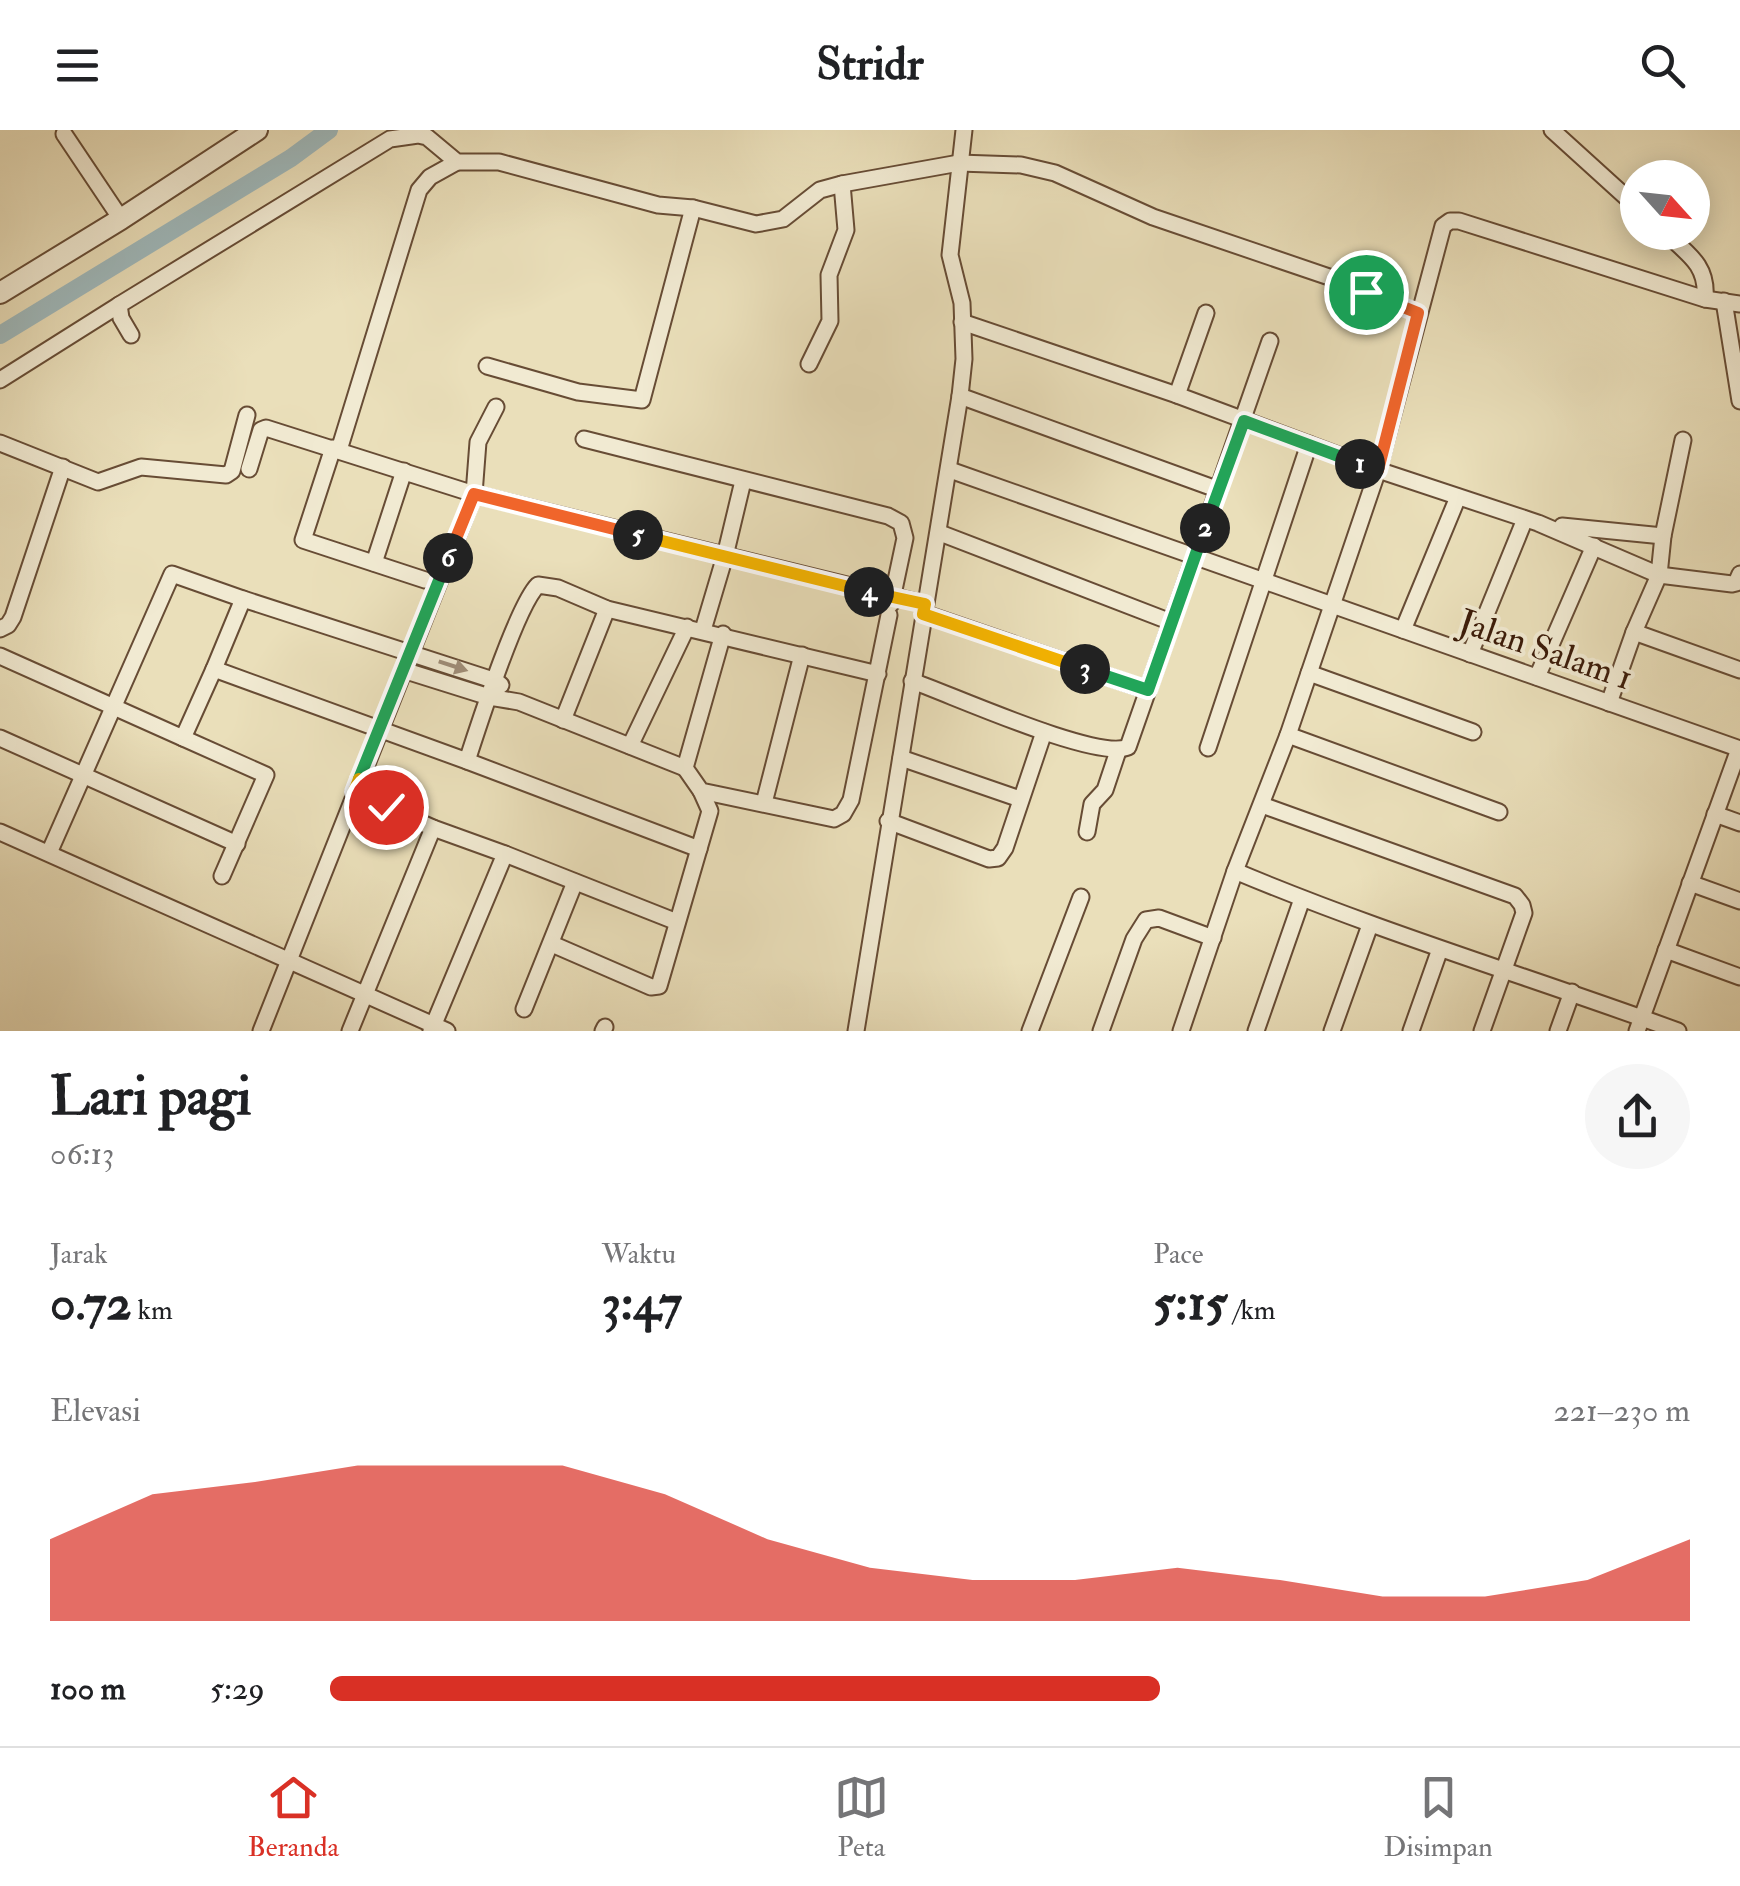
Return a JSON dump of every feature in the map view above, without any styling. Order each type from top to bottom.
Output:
[{"type":"street","points":[[856,1031],[960,396],[962,303],[950,255],[964,130]]},
{"type":"street","points":[[1552,130],[1620,192]]},
{"type":"street","points":[[0,293],[121,219],[245,133]]},
{"type":"street","points":[[64,134],[121,219]]},
{"type":"street","points":[[0,380],[386,135],[427,136],[457,162]]},
{"type":"street","points":[[425,580],[302,540],[336,449],[419,190],[430,177],[457,162],[499,162],[658,205],[693,208],[756,224],[783,218],[820,190],[842,184],[958,163],[1022,166],[1055,173],[1153,217],[1334,279],[1418,313]]},
{"type":"street","points":[[808,364],[830,321],[829,275],[846,230],[842,184]]},
{"type":"street","points":[[487,366],[578,392],[642,400],[693,208]]},
{"type":"street","points":[[1181,1031],[1378,470],[1443,226],[1458,221],[1705,299],[1732,303],[1740,401]]},
{"type":"street","points":[[1682,250],[1703,272],[1705,299]]},
{"type":"street","points":[[119,306],[130,336]]},
{"type":"street","points":[[1178,396],[1206,313]]},
{"type":"street","points":[[962,322],[1532,521],[1659,576],[1732,584],[1740,574]]},
{"type":"street","points":[[1087,832],[1092,804],[1104,790],[1118,751],[1131,742],[1270,341]]},
{"type":"street","points":[[960,396],[1219,490]]},
{"type":"street","points":[[260,1031],[292,960],[354,792],[474,494],[478,442],[496,407]]},
{"type":"street","points":[[0,443],[98,482],[141,467],[230,474],[247,415]]},
{"type":"street","points":[[249,468],[265,428],[474,494],[726,556],[890,606],[924,609],[1148,690]]},
{"type":"street","points":[[584,439],[901,522],[906,538],[847,810],[838,817],[826,818],[701,791]]},
{"type":"street","points":[[1610,703],[1634,632],[1659,576],[1663,536],[1683,440]]},
{"type":"street","points":[[1208,748],[1308,444]]},
{"type":"street","points":[[0,629],[13,617],[63,467]]},
{"type":"street","name":"Jalan Salam 1","points":[[950,470],[1739,749]]},
{"type":"street","points":[[374,563],[404,471]]},
{"type":"street","points":[[630,746],[695,628],[726,556],[743,481]]},
{"type":"street","points":[[1402,630],[1458,497]]},
{"type":"street","points":[[1532,521],[1663,536]]},
{"type":"street","points":[[1470,654],[1532,521]]},
{"type":"street","points":[[940,534],[1171,622]]},
{"type":"street","points":[[1537,678],[1594,546]]},
{"type":"street","points":[[49,854],[172,574],[496,680],[519,702]]},
{"type":"street","points":[[467,761],[488,697],[532,591],[538,585],[558,588],[607,608],[878,674]]},
{"type":"street","points":[[183,738],[243,599]]},
{"type":"street","points":[[563,720],[607,608]]},
{"type":"street","points":[[1634,632],[1740,670]]},
{"type":"street","points":[[685,768],[723,634]]},
{"type":"street","points":[[764,803],[802,655]]},
{"type":"street","points":[[0,656],[266,775],[222,876]]},
{"type":"street","points":[[214,670],[380,728],[699,849]]},
{"type":"street","points":[[402,670],[488,697],[519,702],[685,768],[701,791],[710,810],[661,984],[657,988],[552,944]]},
{"type":"street","points":[[1309,673],[1473,732]]},
{"type":"street","points":[[912,680],[1044,732],[1118,751]]},
{"type":"street","points":[[888,821],[993,860],[998,858],[1005,848],[1044,732]]},
{"type":"street","points":[[1288,735],[1500,812]]},
{"type":"street","points":[[0,738],[236,844]]},
{"type":"street","points":[[1639,1024],[1739,749]]},
{"type":"street","points":[[901,758],[1020,799]]},
{"type":"street","points":[[354,792],[386,807]]},
{"type":"street","points":[[1262,804],[1515,896],[1524,913],[1482,1031]]},
{"type":"street","points":[[1715,814],[1740,823]]},
{"type":"street","points":[[413,819],[678,922]]},
{"type":"street","points":[[350,1031],[433,828]]},
{"type":"street","points":[[0,832],[367,993],[437,1029],[504,854]]},
{"type":"street","points":[[1235,871],[1370,925],[1572,992],[1639,1024],[1678,1031]]},
{"type":"street","points":[[524,1009],[576,882]]},
{"type":"street","points":[[1690,882],[1740,901]]},
{"type":"street","points":[[1030,1031],[1081,897]]},
{"type":"street","points":[[1256,1031],[1302,899]]},
{"type":"street","points":[[1100,1031],[1134,938],[1146,920],[1159,918],[1214,938]]},
{"type":"street","points":[[1332,1031],[1370,925]]},
{"type":"street","points":[[1412,1031],[1440,949]]},
{"type":"street","points":[[1666,950],[1740,977]]},
{"type":"street","points":[[1558,1031],[1572,992]]},
{"type":"waterway","points":[[0,335],[291,158],[329,130]]},
{"type":"route","points":[[386,807],[354,792],[474,494],[925,604],[923,614],[1148,690],[1244,421],[1378,470],[1418,313],[1366,292]]}]
